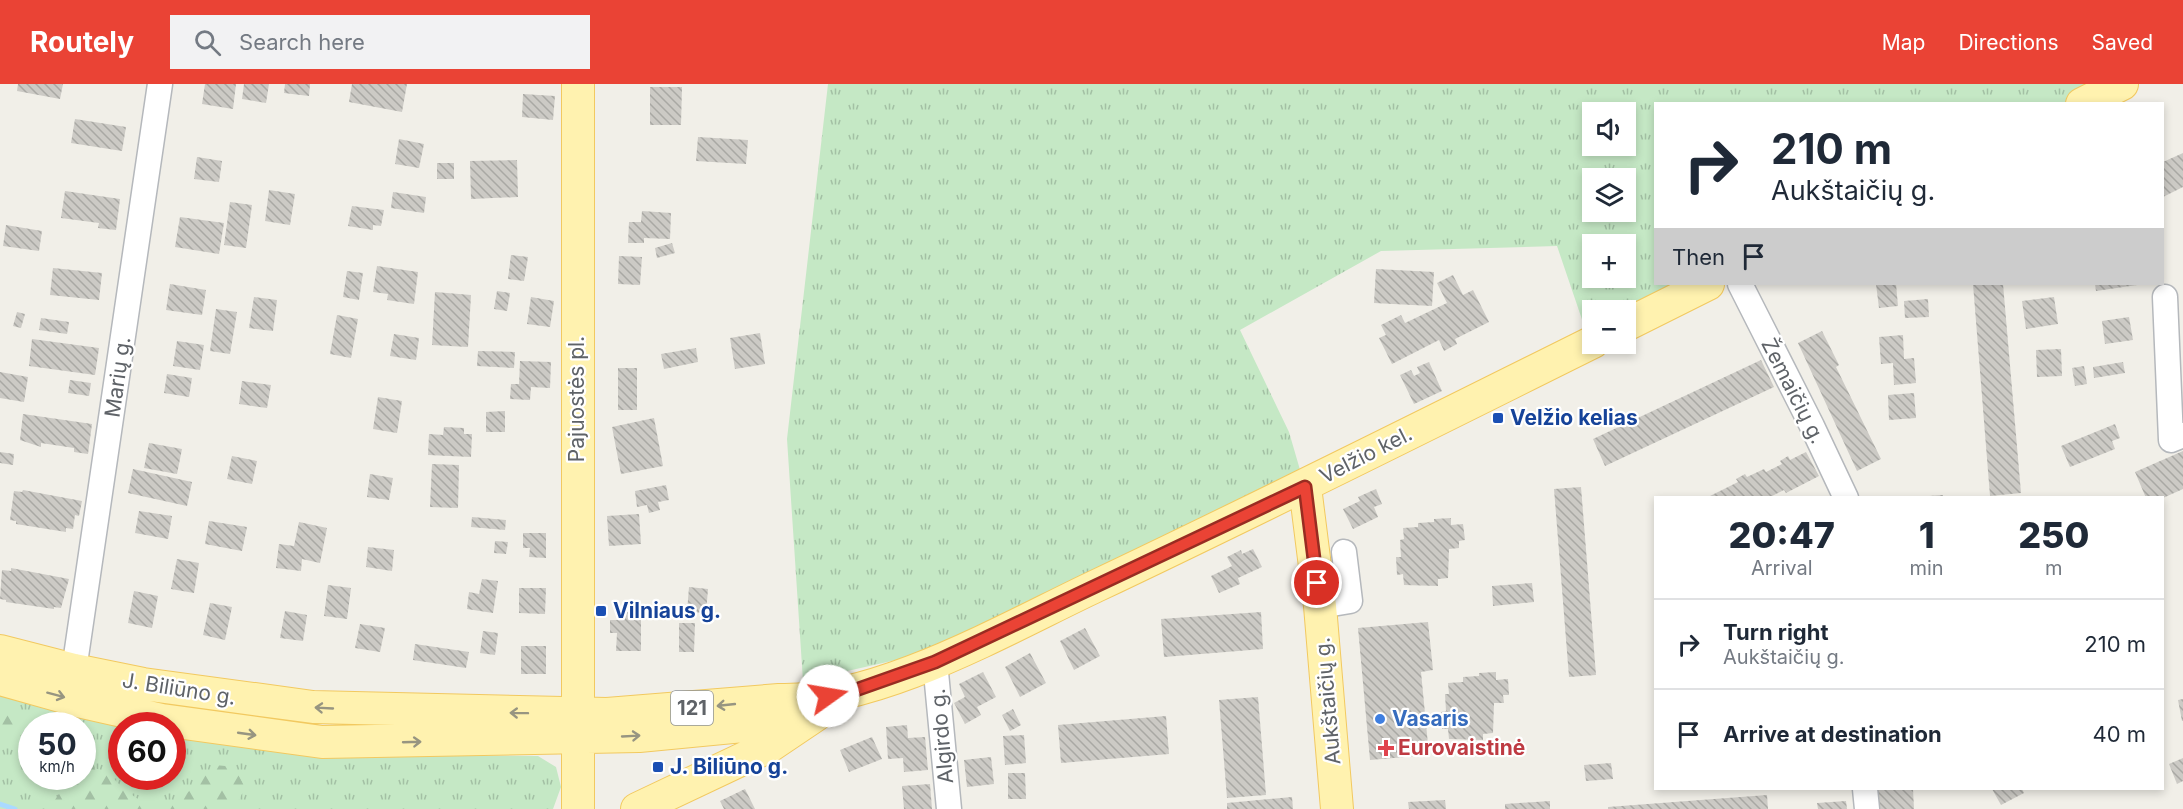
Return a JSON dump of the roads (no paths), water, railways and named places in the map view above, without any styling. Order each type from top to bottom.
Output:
[{"type":"main road","name":"Pajuostės pl.","points":[[578,84],[578,726]]},
{"type":"main road","points":[[2086,102],[2122,84]]},
{"type":"main road","points":[[1636,320],[1706,285]]},
{"type":"main road","name":"Velžio kel.","points":[[578,726],[658,711],[779,700],[806,701],[850,692],[935,662],[1305,487],[1582,348]]},
{"type":"main road","name":"Aukštaičių g.","points":[[1305,487],[1320,606],[1337,809]]},
{"type":"main road","name":"J. Biliūno g.","points":[[0,651],[74,670],[195,693],[313,708],[578,726]]},
{"type":"main road","name":"J. Biliūno g.","points":[[0,679],[82,702],[162,720],[288,740],[353,743],[578,726]]},
{"type":"main road","points":[[637,809],[770,746],[850,692]]},
{"type":"main road","points":[[578,726],[578,809]]},
{"type":"street","name":"Marių g.","points":[[74,670],[160,84]]},
{"type":"street","name":"Žemaičių g.","points":[[1741,285],[1845,496]]},
{"type":"street","points":[[2165,297],[2171,440],[2183,435]]},
{"type":"street","points":[[1320,606],[1350,601],[1344,552]]},
{"type":"street","name":"Algirdo g.","points":[[935,662],[949,809]]},
{"type":"street","points":[[1865,790],[1867,809]]},
{"type":"waterway","points":[[0,804],[15,809]]},
{"type":"place","name":"Velžio kelias","points":[[1498,418]]},
{"type":"place","name":"Vilniaus g.","points":[[601,611]]},
{"type":"place","name":"Vasaris","points":[[1380,719]]},
{"type":"place","name":"Eurovaistinė","points":[[1386,748]]},
{"type":"place","name":"J. Biliūno g.","points":[[658,767]]}]
